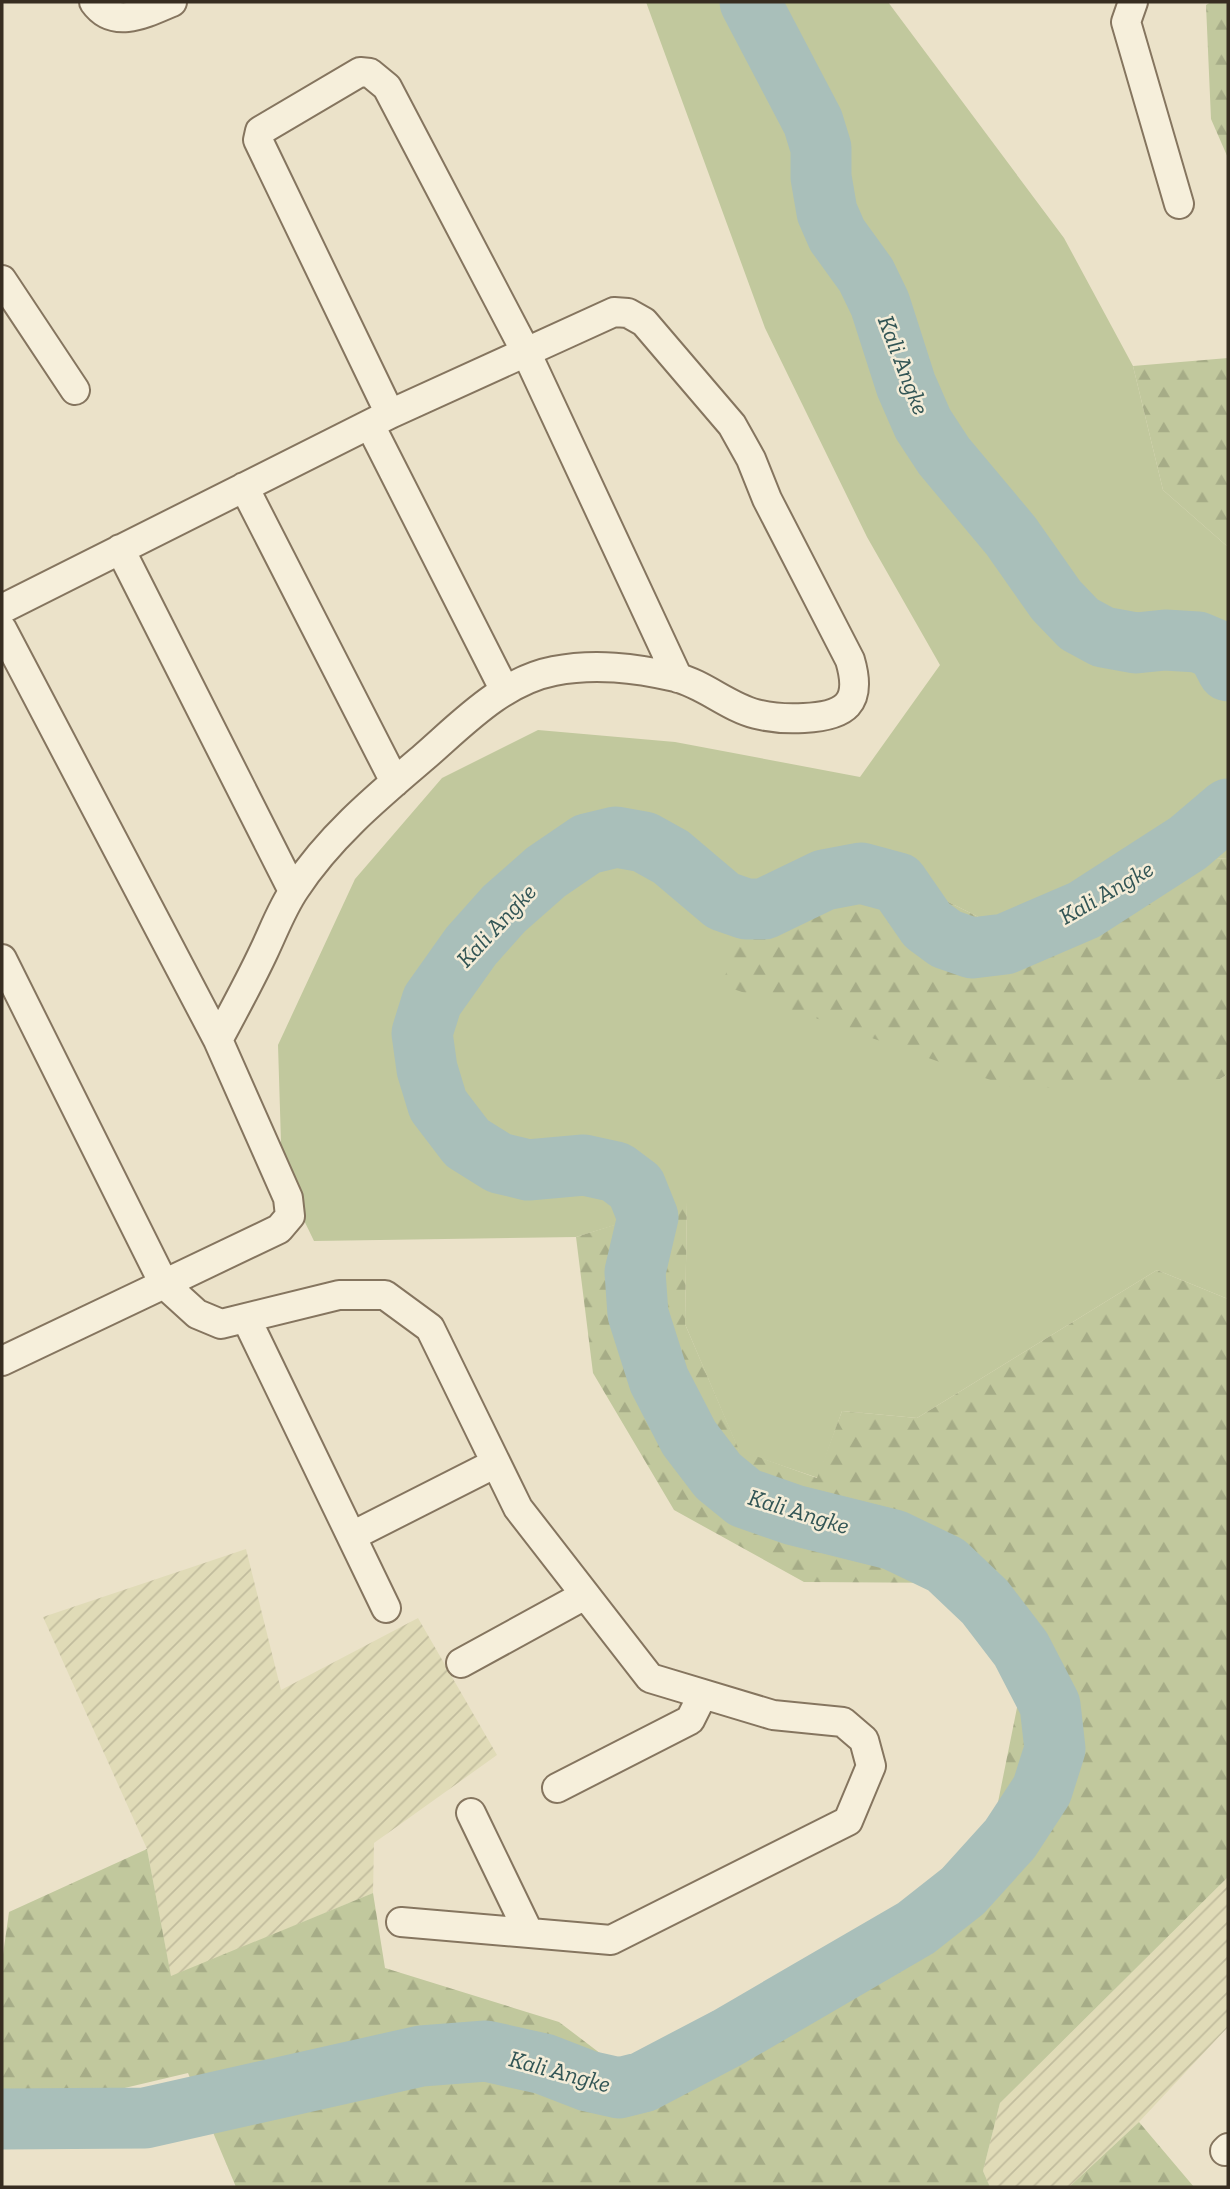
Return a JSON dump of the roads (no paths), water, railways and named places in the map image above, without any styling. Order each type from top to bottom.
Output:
[{"type":"street","points":[[94,2],[114,18],[145,13],[172,2]]},
{"type":"street","points":[[1133,2],[1126,22],[1179,204]]},
{"type":"street","points":[[505,691],[380,420],[258,145],[260,131],[360,72],[370,73],[387,87],[526,352],[678,678]]},
{"type":"street","points":[[2,280],[75,390]]},
{"type":"street","points":[[2,609],[380,420],[614,312],[628,313],[644,322],[732,425],[751,459],[767,499],[850,660],[856,678],[851,698],[844,709],[832,716],[784,719],[755,714],[678,678],[627,667],[580,667],[552,671],[505,691],[481,707],[395,782],[318,856],[293,891],[218,1040]]},
{"type":"street","points":[[244,487],[395,782]]},
{"type":"street","points":[[120,549],[293,891]]},
{"type":"street","points":[[2,629],[218,1040],[288,1198],[289,1216],[279,1229],[2,1361]]},
{"type":"street","points":[[2,959],[164,1283],[197,1314],[221,1324],[339,1295],[385,1295],[430,1328],[518,1508],[650,1678],[773,1715],[843,1722],[864,1740],[871,1766],[848,1821],[611,1940],[401,1922]]},
{"type":"street","points":[[246,1318],[386,1608]]},
{"type":"street","points":[[352,1536],[496,1463]]},
{"type":"street","points":[[461,1663],[585,1595]]},
{"type":"street","points":[[557,1788],[690,1720],[703,1694]]},
{"type":"street","points":[[471,1813],[529,1933]]},
{"type":"waterway","name":"Kali Angke","points":[[750,2],[813,122],[821,148],[821,177],[827,212],[837,235],[866,275],[880,304],[906,385],[923,424],[944,456],[1011,536],[1056,600],[1079,624],[1103,637],[1136,643],[1165,640],[1198,642],[1217,650],[1228,671]]},
{"type":"waterway","name":"Kali Angke","points":[[2,2119],[145,2118],[421,2056],[486,2051],[544,2064],[588,2081],[619,2088],[643,2082],[727,2038],[916,1928],[963,1891],[1010,1839],[1042,1790],[1055,1749],[1050,1705],[1021,1649],[985,1602],[946,1565],[894,1540],[794,1515],[745,1498],[718,1476],[689,1438],[659,1380],[638,1314],[635,1272],[648,1217],[636,1187],[616,1172],[584,1165],[528,1170],[499,1163],[467,1143],[438,1105],[427,1069],[422,1033],[432,1001],[471,946],[504,909],[546,872],[587,844],[616,837],[644,842],[671,857],[723,901],[746,909],[764,909],[824,880],[861,873],[898,883],[927,925],[946,939],[972,948],[1005,944],[1084,910],[1188,843],[1228,809]]}]
